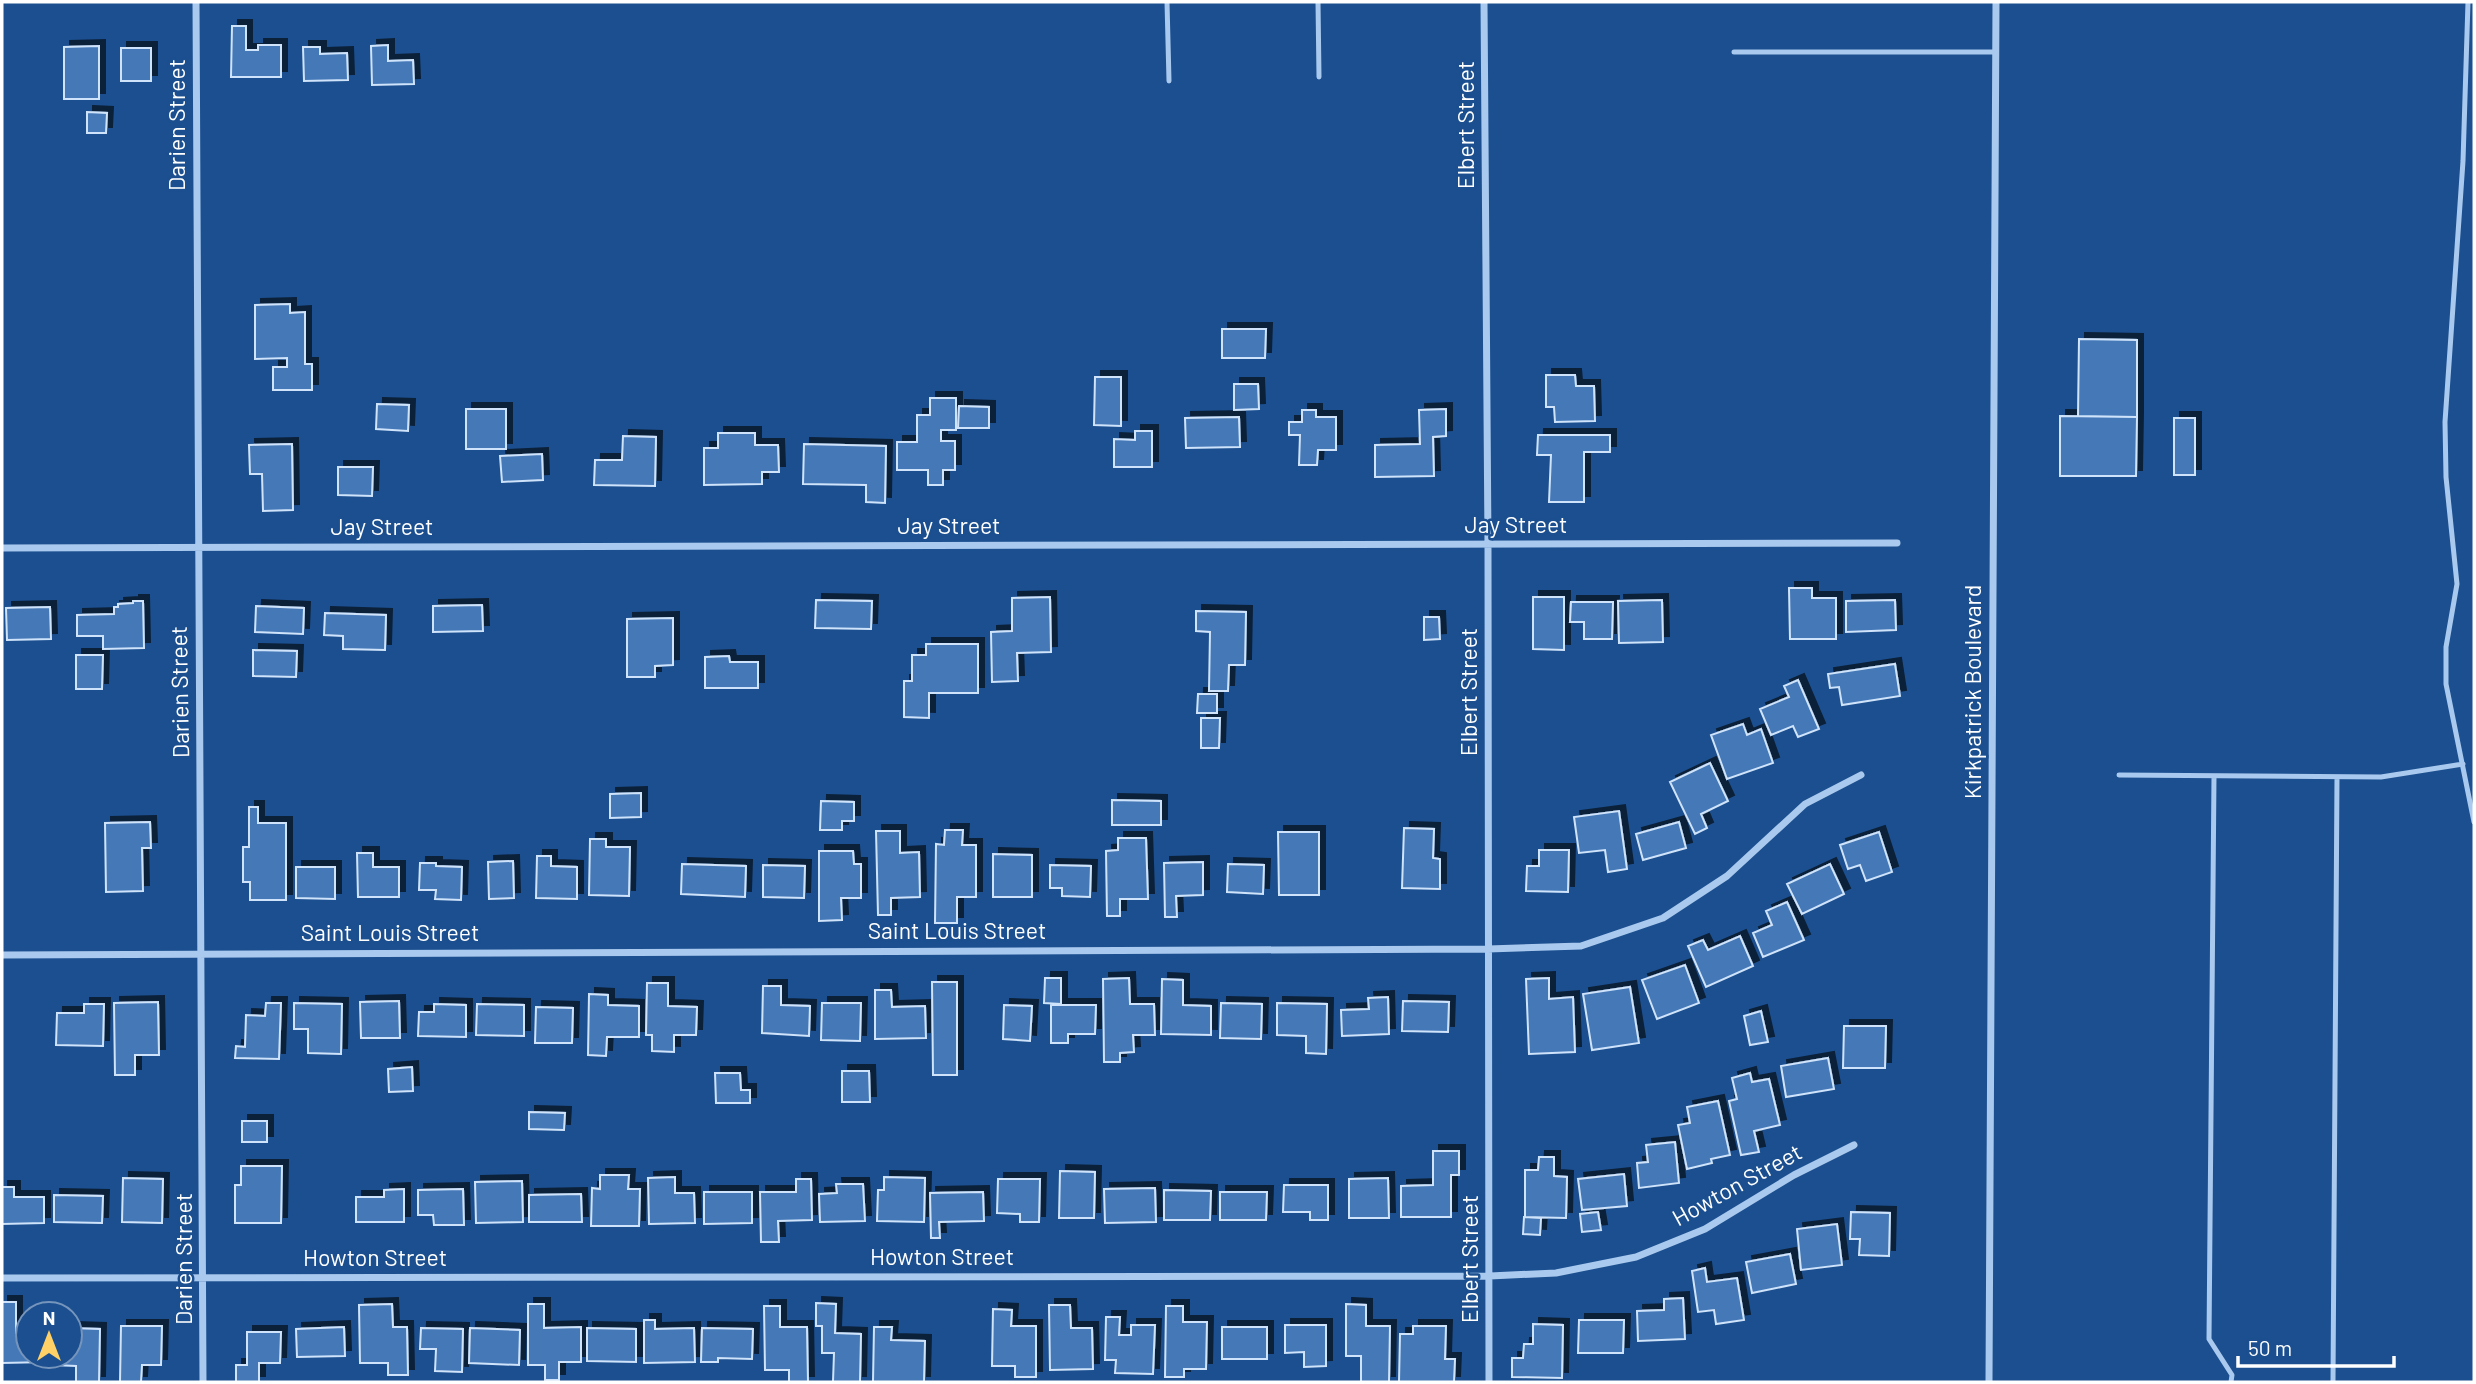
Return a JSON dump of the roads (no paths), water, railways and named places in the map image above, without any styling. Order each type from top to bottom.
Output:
[{"type":"street","name":"Darien Street","points":[[196,2],[203,1382]]},
{"type":"street","name":"Elbert Street","points":[[1484,2],[1489,1382]]},
{"type":"street","name":"Kirkpatrick Boulevard","points":[[1989,1382],[1996,2]]},
{"type":"street","name":"Jay Street","points":[[2,548],[1897,543]]},
{"type":"street","name":"Saint Louis Street","points":[[2,955],[1581,946],[1663,918],[1727,876],[1805,804],[1861,775]]},
{"type":"street","name":"Howton Street","points":[[2,1278],[1489,1276],[1556,1273],[1636,1257],[1706,1229],[1794,1175],[1854,1145]]},
{"type":"lane","points":[[1167,2],[1168,81]]},
{"type":"lane","points":[[1318,2],[1319,78]]},
{"type":"lane","points":[[2468,2],[2463,161],[2445,422],[2446,477],[2457,584],[2445,664],[2446,684],[2474,822]]},
{"type":"lane","points":[[1734,52],[1996,52]]},
{"type":"lane","points":[[2119,775],[2381,776],[2463,764]]},
{"type":"lane","points":[[2214,776],[2209,1339],[2232,1375],[2231,1382]]},
{"type":"lane","points":[[2333,1382],[2337,776]]}]
